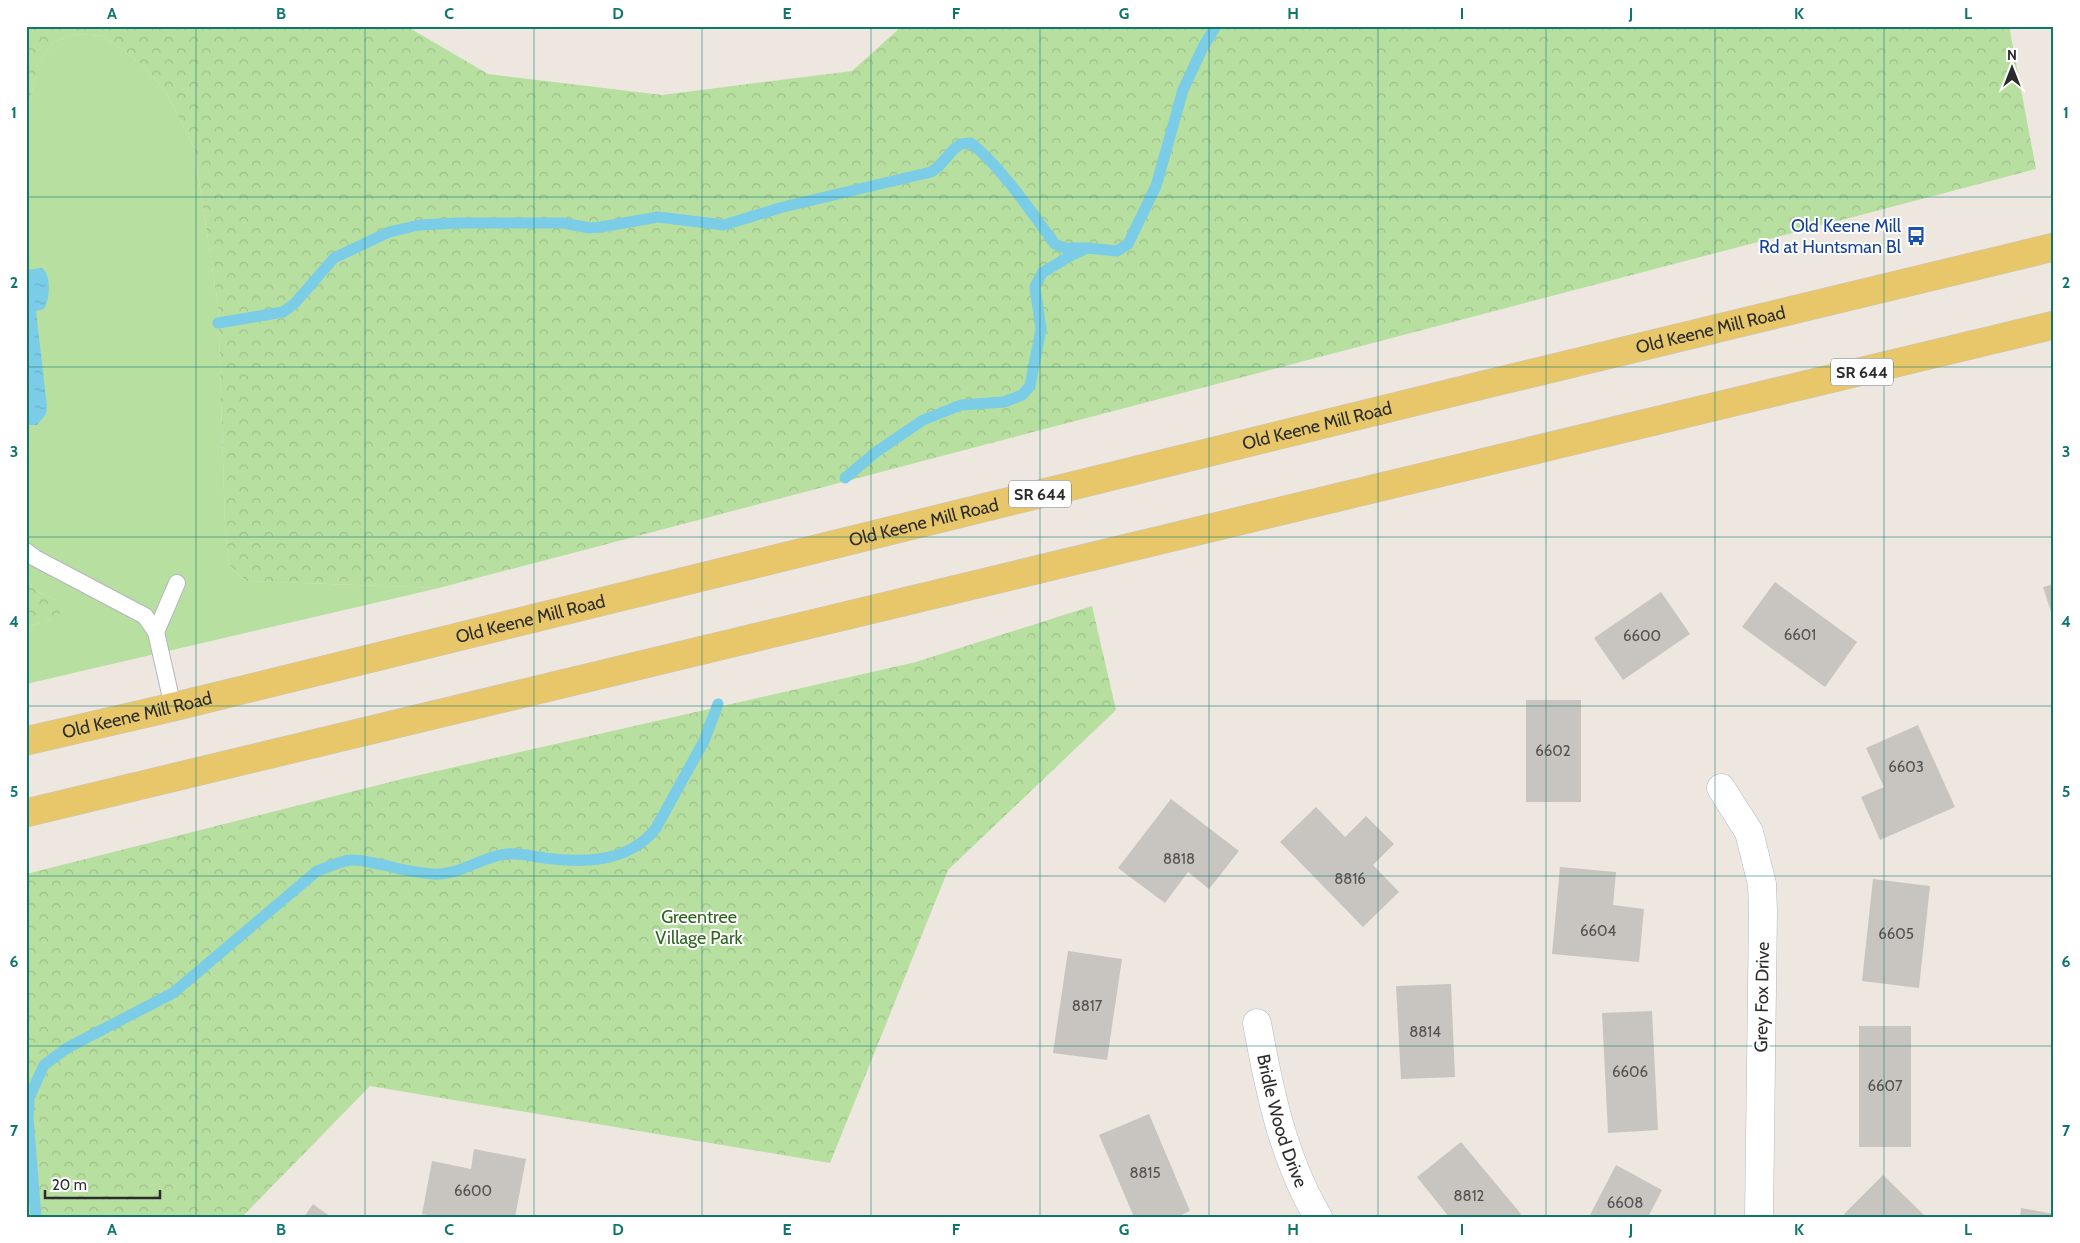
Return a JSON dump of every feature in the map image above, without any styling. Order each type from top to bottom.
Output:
[{"type":"main road","name":"Old Keene Mill Road","points":[[26,741],[173,707],[1483,384],[2054,247]]},
{"type":"main road","name":"SR 644","points":[[26,813],[2054,325]]},
{"type":"street","name":"Grey Fox Drive","points":[[1721,788],[1749,832],[1762,884],[1759,1217]]},
{"type":"street","name":"Bridle Wood Drive","points":[[1257,1023],[1268,1079],[1285,1143],[1310,1204],[1318,1217]]},
{"type":"lane","points":[[26,551],[35,558],[145,616],[156,632],[173,707]]},
{"type":"lane","points":[[156,632],[177,583]]},
{"type":"green space","points":[[26,26],[406,26],[488,74],[662,95],[852,71],[902,26],[2009,26],[2036,169],[439,588],[246,581],[229,565],[225,523],[218,305],[194,148],[165,90],[139,62],[103,36],[76,34],[53,42],[38,64],[26,118]]},
{"type":"green space","points":[[76,34],[103,36],[139,62],[165,90],[194,148],[218,305],[225,523],[229,565],[246,581],[439,588],[26,684],[26,627],[51,620],[57,600],[40,593],[26,580],[26,118],[38,64],[53,42]]},
{"type":"green space","points":[[26,580],[40,593],[57,600],[63,611],[51,620],[26,627]]},
{"type":"green space","name":"Greentree Village Park","points":[[1092,606],[1116,710],[948,870],[830,1163],[370,1086],[242,1217],[26,1217],[26,874],[402,779],[916,662]]},
{"type":"water","points":[[41,268],[47,275],[49,287],[48,300],[44,309],[36,311],[47,407],[46,414],[37,425],[26,425],[26,270]]},
{"type":"building","points":[[1775,582],[1857,642],[1825,687],[1742,627]]},
{"type":"building","points":[[2054,584],[2054,618],[2053,618],[2043,587]]},
{"type":"building","points":[[1661,592],[1690,634],[1623,680],[1594,638]]},
{"type":"building","points":[[1526,700],[1581,700],[1581,802],[1526,802]]},
{"type":"building","points":[[1918,725],[1955,807],[1880,840],[1861,797],[1884,787],[1866,748]]},
{"type":"building","points":[[1171,799],[1239,851],[1209,889],[1188,872],[1165,903],[1118,868]]},
{"type":"building","points":[[1316,807],[1345,837],[1366,816],[1394,844],[1373,865],[1399,892],[1363,927],[1280,842]]},
{"type":"building","points":[[1560,867],[1616,872],[1613,905],[1644,909],[1639,962],[1552,954]]},
{"type":"building","points":[[1873,879],[1930,886],[1919,988],[1862,981]]},
{"type":"building","points":[[1068,951],[1122,959],[1107,1060],[1053,1053]]},
{"type":"building","points":[[1451,984],[1455,1077],[1401,1079],[1396,986]]},
{"type":"building","points":[[1652,1011],[1658,1130],[1608,1133],[1602,1013]]},
{"type":"building","points":[[1859,1026],[1911,1026],[1911,1147],[1859,1147]]},
{"type":"building","points":[[1149,1114],[1190,1211],[1177,1217],[1134,1217],[1099,1135]]},
{"type":"building","points":[[1461,1142],[1521,1214],[1518,1217],[1449,1217],[1417,1177]]},
{"type":"building","points":[[474,1149],[526,1159],[515,1217],[438,1217],[422,1214],[432,1161],[471,1169]]},
{"type":"building","points":[[1616,1165],[1662,1190],[1648,1217],[1589,1217]]},
{"type":"building","points":[[1883,1175],[1926,1217],[1846,1217],[1844,1214]]},
{"type":"building","points":[[313,1204],[331,1217],[304,1217]]},
{"type":"building","points":[[2021,1208],[2054,1214],[2054,1217],[2020,1217]]},
{"type":"waterway","points":[[845,478],[876,452],[923,420],[961,405],[1004,402],[1022,395],[1030,386],[1041,329],[1035,287],[1042,273],[1087,248],[1117,251],[1128,244],[1156,186],[1183,90],[1203,47],[1216,26]]},
{"type":"waterway","points":[[218,323],[283,312],[294,304],[334,258],[389,232],[419,225],[459,223],[563,223],[590,228],[658,217],[724,225],[783,207],[931,172],[955,148],[961,144],[971,143],[1006,178],[1055,244],[1064,248],[1087,248]]},
{"type":"waterway","points":[[36,1217],[28,1118],[29,1098],[44,1065],[67,1048],[173,993],[317,871],[333,865],[350,860],[359,860],[414,872],[442,874],[506,854],[520,854],[559,860],[590,860],[605,858],[633,848],[645,840],[656,828],[704,741],[718,704]]},
{"type":"place","name":"Old Keene Mill Rd at Huntsman Bl","points":[[1916,236]]}]
